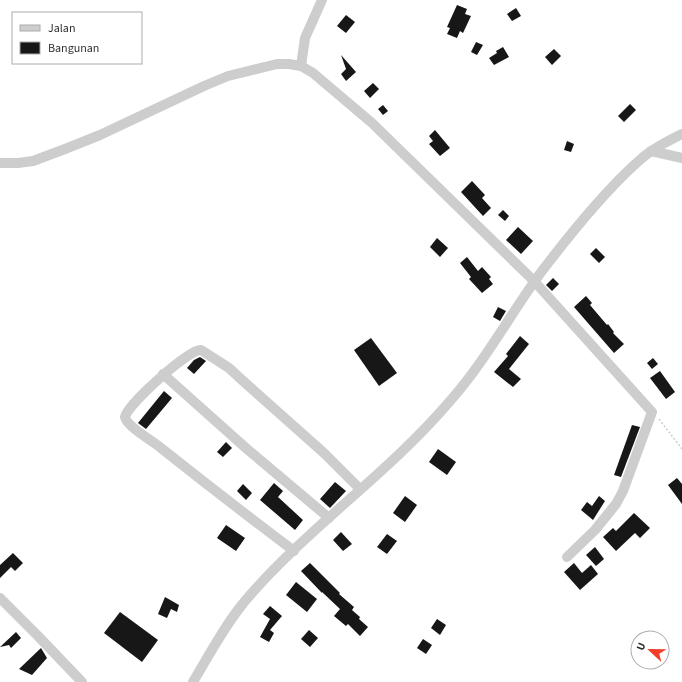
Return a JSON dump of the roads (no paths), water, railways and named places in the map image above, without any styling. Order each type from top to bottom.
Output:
[{"type":"street","points":[[301,66],[305,38],[322,0]]},
{"type":"street","points":[[0,164],[33,160],[100,136],[198,88],[228,76],[277,64],[301,66],[313,74],[372,123],[534,281],[652,412],[623,491],[616,504],[595,530],[567,556]]},
{"type":"street","points":[[193,682],[229,623],[244,602],[264,580],[360,489],[400,455],[452,399],[476,368],[534,281],[601,199],[630,169],[651,151],[682,134]]},
{"type":"street","points":[[651,151],[682,158]]},
{"type":"street","points":[[294,551],[196,477],[125,420],[128,409],[163,374],[193,351],[199,349],[207,353],[233,372],[301,432],[360,489]]},
{"type":"street","points":[[163,374],[247,449],[329,518]]},
{"type":"street","points":[[0,598],[82,682]]}]
